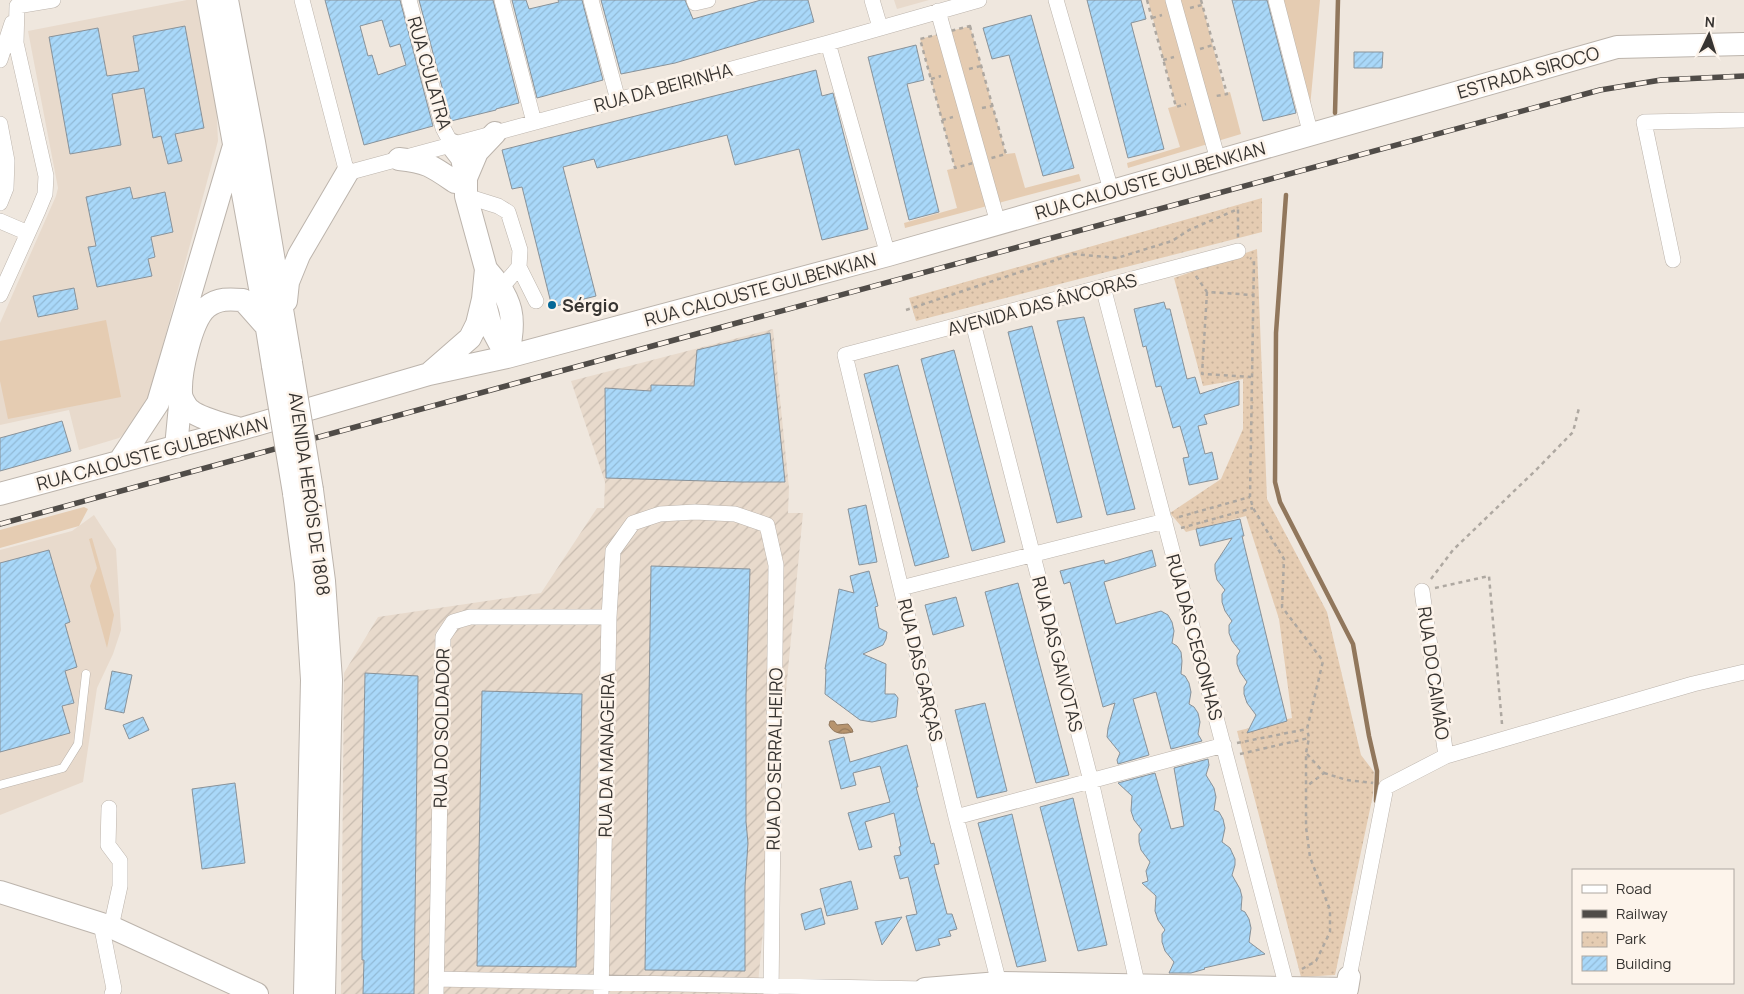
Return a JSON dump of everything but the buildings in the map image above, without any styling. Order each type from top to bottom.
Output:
[{"type":"street","points":[[18,3],[53,0]]},
{"type":"street","name":"AVENIDA HERÓIS DE 1808","points":[[208,0],[234,146],[275,322]]},
{"type":"street","name":"AVENIDA HERÓIS DE 1808","points":[[227,0],[254,142],[275,322],[303,491],[324,581],[331,680],[324,994]]},
{"type":"street","points":[[176,447],[185,358],[196,324],[207,307],[224,298],[244,300],[275,322],[299,255],[347,173],[302,0]]},
{"type":"street","name":"RUA CULATRA","points":[[409,0],[443,128],[452,145]]},
{"type":"street","points":[[502,0],[534,122]]},
{"type":"street","points":[[591,0],[618,100]]},
{"type":"street","points":[[694,0],[695,3],[708,0]]},
{"type":"street","points":[[872,0],[880,27]]},
{"type":"street","name":"RUA DA BEIRINHA","points":[[347,173],[828,43],[978,0]]},
{"type":"street","points":[[1056,0],[1111,190]]},
{"type":"street","points":[[1173,0],[1218,160]]},
{"type":"street","points":[[1276,0],[1314,134]]},
{"type":"street","points":[[0,60],[18,3]]},
{"type":"street","points":[[0,295],[44,194],[46,176],[16,43],[18,3]]},
{"type":"street","points":[[938,11],[998,223]]},
{"type":"street","points":[[828,43],[888,255]]},
{"type":"street","name":"ESTRADA SIROCO","points":[[1314,134],[1617,47],[1744,44]]},
{"type":"street","points":[[1673,260],[1644,122],[1744,120]]},
{"type":"street","points":[[0,124],[7,161],[6,188],[0,203]]},
{"type":"street","points":[[462,185],[477,152],[495,133]]},
{"type":"street","name":"RUA CALOUSTE GULBENKIAN","points":[[0,494],[241,429],[429,374],[507,357],[888,255],[1111,190],[1314,134]]},
{"type":"street","points":[[452,145],[462,158],[462,185],[492,294],[491,327],[507,357]]},
{"type":"street","points":[[119,462],[158,403],[234,146]]},
{"type":"street","points":[[399,159],[428,164],[508,212],[520,250],[519,267],[536,301]]},
{"type":"street","points":[[0,222],[28,233]]},
{"type":"street","name":"AVENIDA DAS ÂNCORAS","points":[[845,355],[1238,251]]},
{"type":"street","points":[[429,374],[470,338],[492,294],[519,267]]},
{"type":"street","name":"RUA DAS CEGONHAS","points":[[1104,287],[1169,524],[1225,751],[1286,983]]},
{"type":"street","points":[[492,294],[512,316],[520,332],[526,338],[547,346]]},
{"type":"street","points":[[507,357],[512,338],[512,316]]},
{"type":"street","name":"RUA DAS GAIVOTAS","points":[[972,322],[1091,781],[1138,987]]},
{"type":"street","name":"RUA DAS GARÇAS","points":[[845,355],[956,817],[999,983]]},
{"type":"street","points":[[181,395],[190,410],[211,421],[241,429]]},
{"type":"street","points":[[158,403],[162,421],[176,447]]},
{"type":"street","name":"AVENIDA HERÓIS DE 1808","points":[[303,491],[312,680],[305,994]]},
{"type":"street","name":"RUA DA MANAGEIRA","points":[[601,989],[609,617],[613,551],[633,523],[660,514],[695,512],[735,514],[767,525]]},
{"type":"street","points":[[901,588],[1032,554],[1169,524]]},
{"type":"street","name":"RUA DO SERRALHEIRO","points":[[767,525],[776,566],[771,990]]},
{"type":"street","name":"RUA DO CAIMÃO","points":[[1422,591],[1446,756]]},
{"type":"street","name":"RUA DO SOLDADOR","points":[[436,987],[443,637],[453,622],[470,618],[609,617]]},
{"type":"street","points":[[436,987],[925,992],[999,983],[1138,987],[1286,983],[1317,988],[1345,982],[1386,787],[1446,756],[1692,684],[1744,672]]},
{"type":"street","points":[[956,817],[1091,781],[1225,751]]},
{"type":"street","points":[[109,808],[108,845],[120,861],[120,886],[106,926],[114,988],[112,994]]},
{"type":"street","points":[[4,894],[106,926],[257,994]]},
{"type":"lane","points":[[0,786],[63,768],[78,744],[86,674]]},
{"type":"path","points":[[1147,0],[1176,107]]},
{"type":"path","points":[[1201,0],[1227,94]]},
{"type":"path","points":[[970,26],[1006,154]]},
{"type":"path","points":[[920,39],[955,168]]},
{"type":"path","points":[[906,310],[1074,254],[1117,258],[1172,241],[1189,230],[1238,210],[1238,251],[1254,260],[1250,497],[1253,508],[1284,559],[1282,607],[1323,662],[1307,729],[1309,738],[1306,753],[1306,827],[1310,857],[1330,910],[1330,932],[1316,961],[1286,983]]},
{"type":"path","points":[[1195,275],[1207,292],[1202,374],[1252,378]]},
{"type":"path","points":[[1207,292],[1253,294]]},
{"type":"path","points":[[1422,591],[1453,550],[1573,432],[1579,408]]},
{"type":"path","points":[[1169,524],[1250,497]]},
{"type":"path","points":[[1169,524],[1253,508]]},
{"type":"path","points":[[1422,591],[1489,576],[1503,740]]},
{"type":"path","points":[[1225,751],[1307,729]]},
{"type":"path","points":[[1225,751],[1309,738]]},
{"type":"path","points":[[1306,753],[1324,773],[1347,780],[1377,783],[1386,787]]},
{"type":"path","points":[[1306,787],[1324,773]]},
{"type":"shaded area","points":[[187,0],[197,0],[216,100],[218,141],[148,400],[137,422],[119,438],[79,450],[69,410],[0,425],[0,323],[58,188],[28,31]]},
{"type":"shaded area","points":[[894,0],[929,0],[897,9]]},
{"type":"shaded area","points":[[773,329],[789,488],[788,513],[803,513],[757,994],[341,994],[344,673],[378,617],[541,593],[597,508],[604,508],[605,482],[571,381]]},
{"type":"shaded area","points":[[94,515],[116,549],[121,630],[113,654],[97,688],[83,782],[0,815],[0,550],[72,531]]},
{"type":"green space","points":[[1148,0],[1201,0],[1225,93],[1230,92],[1241,134],[1128,168],[1127,163],[1180,147],[1168,108],[1176,106]]},
{"type":"green space","points":[[1283,0],[1320,0],[1310,107]]},
{"type":"green space","points":[[970,26],[1006,154],[1015,153],[1025,188],[1079,174],[1081,181],[905,228],[904,223],[957,208],[947,170],[955,168],[920,39]]},
{"type":"green space","points":[[1262,198],[1262,232],[916,321],[909,298]]},
{"type":"green space","points":[[1257,249],[1267,499],[1327,612],[1361,755],[1374,772],[1373,795],[1335,975],[1301,977],[1237,731],[1292,718],[1279,619],[1246,516],[1186,532],[1170,513],[1221,479],[1243,429],[1243,379],[1203,386],[1174,278]]},
{"type":"green space","points":[[106,320],[121,397],[8,419],[0,381],[0,341]]},
{"type":"green space","points":[[84,507],[88,509],[79,526],[0,548],[0,530]]},
{"type":"green space","points":[[92,538],[114,615],[107,648],[90,586],[97,568],[89,539]]},
{"type":"water","points":[[830,721],[834,721],[837,725],[848,724],[853,732],[842,733],[833,731],[829,725]]},
{"type":"waterway","points":[[1335,113],[1338,0]]},
{"type":"waterway","points":[[1286,195],[1276,333],[1275,482],[1280,502],[1353,644],[1377,771],[1376,801]]},
{"type":"railway","points":[[0,524],[1600,90],[1661,80],[1744,76]]},
{"type":"place","name":"Sérgio","points":[[552,305]]}]
